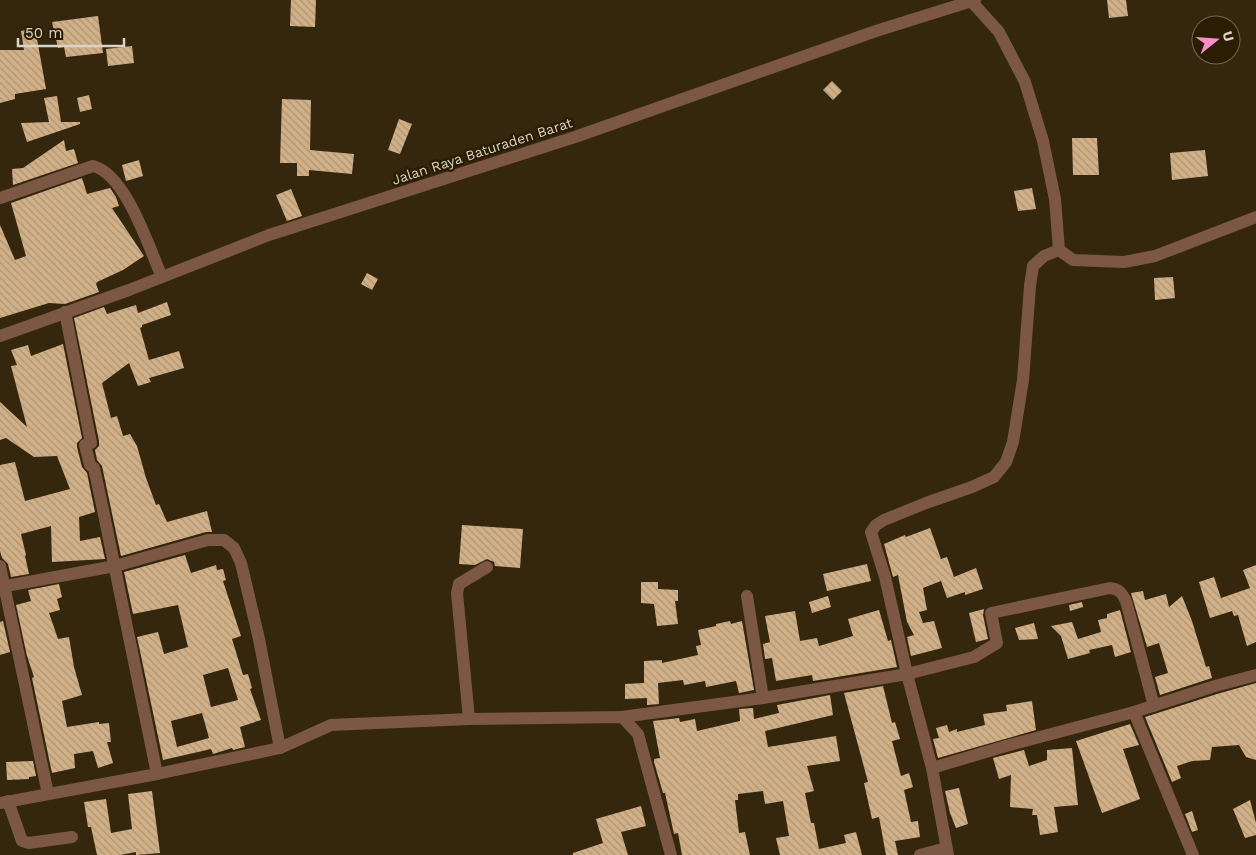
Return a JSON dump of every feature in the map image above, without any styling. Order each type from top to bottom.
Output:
[{"type":"street","points":[[973,1],[999,32],[1024,82],[1042,141],[1055,199],[1059,250],[1073,260],[1124,262],[1155,256],[1256,217]]},
{"type":"street","name":"Jalan Raya Baturaden Barat","points":[[0,336],[270,235],[575,137],[876,30],[973,1]]},
{"type":"street","points":[[0,198],[93,166],[99,168],[115,181],[127,197],[162,277]]},
{"type":"street","points":[[920,855],[947,852],[932,768],[907,674],[885,577],[871,532],[876,524],[884,520],[926,503],[972,488],[994,477],[1006,462],[1013,442],[1023,380],[1033,266],[1044,256],[1059,250]]},
{"type":"street","points":[[65,312],[91,443],[86,445],[90,465],[94,468],[157,774]]},
{"type":"street","points":[[2,587],[115,566],[208,540],[224,540],[234,548],[241,563],[259,639],[280,748]]},
{"type":"street","points":[[0,566],[2,587],[48,794]]},
{"type":"street","points":[[469,719],[457,593],[459,584],[487,567]]},
{"type":"street","points":[[72,837],[29,842],[22,841],[4,802],[157,774],[280,748],[331,726],[469,719],[622,717],[763,698],[907,674],[974,657],[996,643],[991,613],[1110,588],[1117,589],[1126,601],[1154,706]]},
{"type":"street","points":[[747,596],[763,698]]},
{"type":"street","points":[[932,768],[1134,712],[1256,675]]},
{"type":"street","points":[[1134,712],[1193,855]]},
{"type":"street","points":[[622,717],[638,734],[671,855]]},
{"type":"building","points":[[291,0],[316,0],[315,27],[290,26]]},
{"type":"building","points":[[1107,0],[1126,0],[1128,16],[1109,18]]},
{"type":"building","points":[[98,16],[103,53],[66,57],[64,47],[58,48],[52,22]]},
{"type":"building","points":[[35,28],[46,89],[15,94],[15,99],[0,103],[0,50],[24,50],[21,31]]},
{"type":"building","points":[[132,46],[134,63],[108,66],[106,49]]},
{"type":"building","points":[[832,81],[842,91],[833,100],[823,90]]},
{"type":"building","points":[[89,95],[92,109],[80,112],[77,98]]},
{"type":"building","points":[[57,96],[61,122],[80,122],[80,124],[27,142],[21,123],[49,122],[44,98]]},
{"type":"building","points":[[282,99],[311,100],[310,150],[354,154],[352,174],[309,170],[309,176],[297,176],[297,163],[280,163]]},
{"type":"building","points":[[399,119],[412,124],[400,154],[388,150]]},
{"type":"building","points":[[1072,138],[1097,138],[1099,175],[1073,175]]},
{"type":"building","points":[[64,140],[66,151],[74,149],[78,163],[13,185],[12,169],[23,168]]},
{"type":"building","points":[[1205,150],[1208,176],[1172,180],[1170,153]]},
{"type":"building","points":[[139,160],[143,176],[126,181],[122,165]]},
{"type":"building","points":[[82,178],[87,194],[110,188],[119,206],[112,208],[144,256],[123,270],[97,282],[99,292],[65,304],[49,303],[0,318],[0,225],[15,260],[26,256],[11,203]]},
{"type":"building","points":[[1032,188],[1036,209],[1018,211],[1014,191]]},
{"type":"building","points":[[291,189],[302,216],[287,221],[276,195]]},
{"type":"building","points":[[367,273],[378,279],[372,290],[361,284]]},
{"type":"building","points":[[1173,277],[1175,298],[1155,300],[1154,278]]},
{"type":"building","points":[[167,302],[171,315],[142,325],[140,328],[149,360],[179,351],[184,368],[149,378],[151,382],[138,386],[129,363],[102,383],[111,418],[117,416],[123,436],[130,434],[137,446],[156,505],[159,504],[167,522],[207,511],[212,532],[206,532],[121,556],[102,466],[97,460],[95,450],[99,446],[99,441],[74,318],[104,307],[107,314],[136,305],[138,313]]},
{"type":"building","points":[[63,344],[82,438],[77,443],[77,447],[82,467],[87,473],[95,512],[79,517],[80,541],[100,537],[105,559],[52,562],[51,526],[21,534],[29,574],[11,577],[8,564],[2,558],[0,551],[0,465],[15,462],[25,501],[70,489],[57,456],[34,457],[6,438],[0,440],[0,402],[27,427],[11,366],[17,365],[11,350],[28,345],[31,356]]},
{"type":"building","points":[[462,525],[523,529],[520,568],[495,566],[494,562],[487,559],[475,565],[459,564]]},
{"type":"building","points":[[930,528],[941,559],[947,557],[954,577],[976,568],[983,589],[947,598],[941,581],[923,588],[927,610],[919,612],[923,623],[934,621],[942,648],[911,656],[907,637],[914,635],[907,622],[898,575],[893,577],[884,544],[905,535],[906,537]]},
{"type":"building","points":[[185,555],[191,573],[216,565],[217,570],[223,569],[226,580],[223,581],[241,636],[232,639],[243,675],[248,674],[252,688],[250,689],[261,720],[240,727],[245,747],[233,750],[232,748],[213,754],[211,749],[163,760],[137,637],[158,632],[164,654],[188,647],[178,605],[133,614],[124,572]],"holes":[[[228,668],[238,700],[211,707],[203,675]],[[202,713],[209,738],[177,747],[171,721]]]},
{"type":"building","points":[[867,564],[871,581],[827,591],[823,574]]},
{"type":"building","points":[[1256,565],[1256,642],[1247,646],[1238,615],[1234,616],[1232,611],[1210,618],[1199,582],[1214,577],[1221,598],[1250,588],[1243,570]]},
{"type":"building","points":[[641,582],[658,582],[658,589],[678,590],[678,601],[675,601],[678,624],[657,626],[654,604],[641,603]]},
{"type":"building","points":[[59,584],[62,597],[57,599],[60,610],[49,613],[58,639],[69,637],[74,667],[82,695],[62,701],[67,727],[99,722],[99,724],[109,723],[111,742],[107,742],[113,763],[98,768],[93,751],[74,754],[75,768],[52,773],[32,678],[34,677],[27,656],[16,605],[31,601],[28,590]]},
{"type":"building","points":[[1143,591],[1145,600],[1166,594],[1169,607],[1182,596],[1206,667],[1209,666],[1212,678],[1160,695],[1155,677],[1168,673],[1159,643],[1147,647],[1131,593]]},
{"type":"building","points":[[828,596],[831,607],[812,613],[809,602]]},
{"type":"building","points":[[1082,602],[1083,607],[1070,611],[1069,605]]},
{"type":"building","points":[[984,609],[983,615],[988,639],[976,642],[969,613]]},
{"type":"building","points":[[879,610],[888,641],[891,640],[897,667],[813,681],[812,675],[776,681],[772,658],[765,659],[763,644],[770,642],[765,616],[795,611],[800,641],[817,638],[819,646],[853,636],[848,619]]},
{"type":"building","points":[[1120,610],[1131,652],[1115,657],[1112,645],[1089,650],[1090,653],[1068,659],[1061,636],[1051,626],[1072,622],[1078,639],[1101,632],[1098,620],[1107,618],[1107,614]]},
{"type":"building","points":[[3,621],[10,652],[0,655],[0,622]]},
{"type":"building","points":[[730,621],[731,624],[742,621],[754,690],[739,693],[736,681],[706,687],[705,681],[684,685],[683,680],[658,683],[659,704],[647,705],[647,698],[625,699],[625,684],[644,683],[644,661],[662,660],[662,663],[698,655],[696,646],[701,645],[698,630]]},
{"type":"building","points":[[1034,623],[1038,639],[1019,640],[1015,628]]},
{"type":"building","points":[[1256,683],[1256,760],[1246,757],[1239,745],[1212,747],[1210,760],[1192,761],[1177,766],[1181,778],[1172,782],[1145,717]]},
{"type":"building","points":[[883,686],[892,723],[895,722],[900,739],[892,741],[901,776],[909,773],[913,787],[904,790],[911,822],[918,821],[920,837],[895,841],[898,855],[886,855],[879,817],[872,819],[864,783],[868,782],[844,693]]},
{"type":"building","points":[[830,695],[833,715],[765,731],[768,747],[836,736],[840,761],[807,766],[814,791],[805,793],[811,823],[814,823],[819,849],[846,843],[844,835],[856,832],[862,855],[780,855],[776,838],[789,836],[783,801],[765,804],[763,791],[738,794],[738,800],[735,800],[739,833],[745,832],[750,855],[682,855],[678,833],[674,834],[665,793],[663,793],[654,762],[654,759],[660,758],[653,721],[679,718],[680,722],[695,719],[697,731],[740,721],[739,709],[753,708],[754,719],[779,713],[777,705]]},
{"type":"building","points":[[1032,701],[1036,730],[938,758],[933,739],[939,738],[936,728],[947,725],[949,732],[957,729],[957,732],[985,725],[983,714],[1007,711],[1006,705]]},
{"type":"building","points":[[1130,724],[1139,745],[1123,749],[1140,799],[1102,813],[1076,741]]},
{"type":"building","points":[[1072,748],[1078,805],[1054,807],[1058,832],[1040,835],[1037,815],[1032,815],[1033,809],[1010,807],[1011,775],[999,779],[993,758],[1024,750],[1029,766],[1047,760],[1047,750]]},
{"type":"building","points":[[33,761],[36,776],[29,777],[29,779],[7,780],[6,762]]},
{"type":"building","points":[[959,788],[968,824],[956,828],[945,791]]},
{"type":"building","points":[[152,791],[160,853],[136,855],[136,852],[120,855],[97,855],[91,827],[88,827],[84,802],[106,799],[111,833],[132,829],[128,794]]},
{"type":"building","points":[[1250,800],[1256,823],[1256,835],[1245,838],[1233,809]]},
{"type":"building","points":[[641,806],[646,826],[621,832],[628,855],[573,855],[573,853],[603,843],[596,819]]},
{"type":"building","points":[[1192,811],[1198,830],[1192,832],[1185,814]]}]
